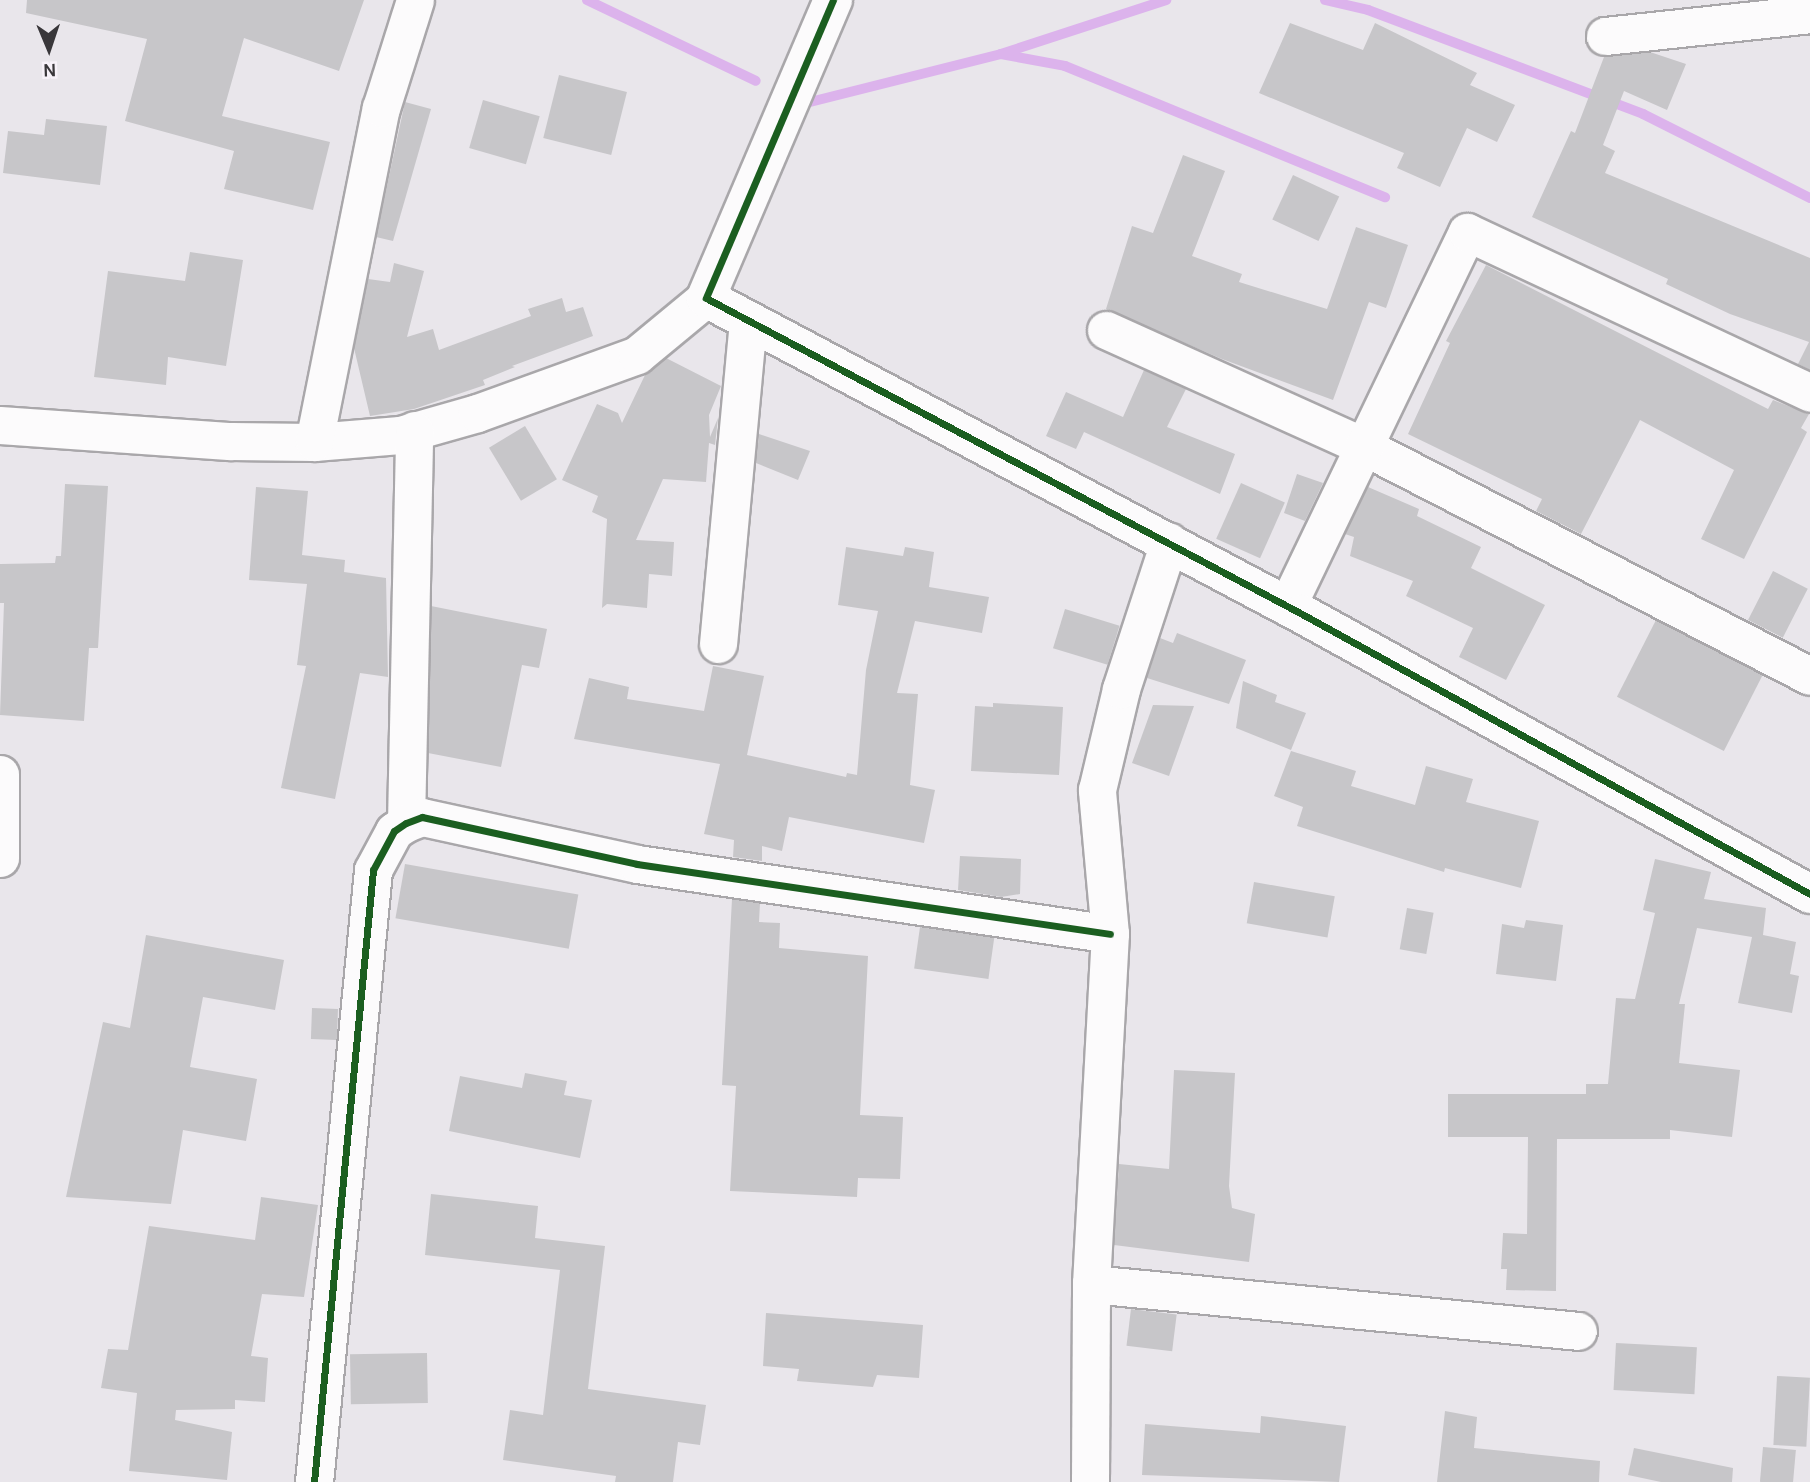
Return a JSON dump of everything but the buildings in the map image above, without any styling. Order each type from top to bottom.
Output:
[{"type":"street","points":[[314,442],[381,108],[415,0]]},
{"type":"street","points":[[0,425],[231,441],[314,442],[414,430],[477,413],[636,355],[706,298],[833,0]]},
{"type":"street","points":[[1605,36],[1810,15]]},
{"type":"street","points":[[1287,606],[1467,232],[1810,393]]},
{"type":"street","points":[[706,298],[1287,606],[1810,894]]},
{"type":"street","points":[[718,643],[748,321]]},
{"type":"street","points":[[1106,330],[1365,447],[1810,676]]},
{"type":"street","points":[[406,823],[414,430]]},
{"type":"street","points":[[1090,1482],[1091,1283],[1110,934],[1097,790],[1121,689],[1168,542]]},
{"type":"street","points":[[0,774],[0,858]]},
{"type":"street","points":[[314,1482],[373,870],[394,831],[422,817],[637,864],[1110,934]]},
{"type":"street","points":[[1091,1283],[1578,1331]]},
{"type":"waterway","points":[[587,0],[756,81]]},
{"type":"waterway","points":[[810,102],[1001,54],[1166,0]]},
{"type":"waterway","points":[[1325,0],[1368,10],[1643,114],[1810,198]]},
{"type":"waterway","points":[[1001,54],[1065,66],[1385,197]]},
{"type":"cycle path","points":[[833,0],[706,298],[1302,614],[1810,894]]},
{"type":"cycle path","points":[[314,1482],[373,870],[394,831],[422,817],[637,864],[1110,934]]}]
